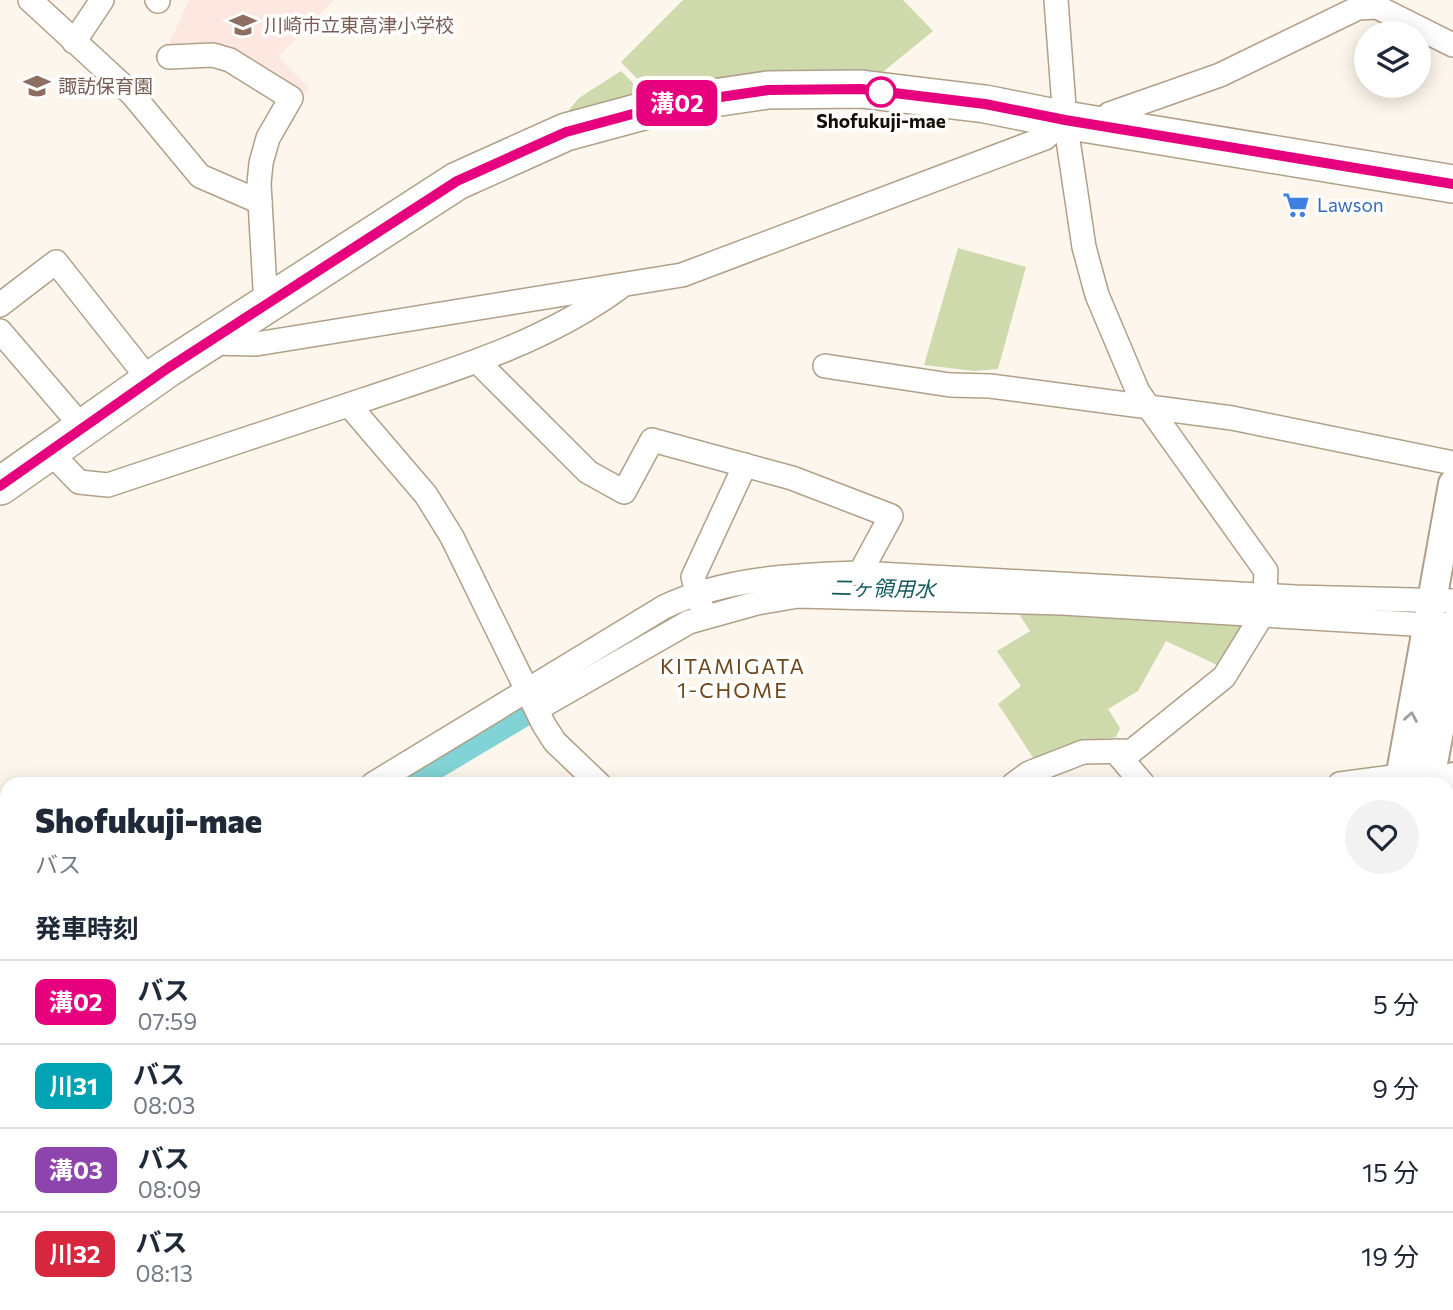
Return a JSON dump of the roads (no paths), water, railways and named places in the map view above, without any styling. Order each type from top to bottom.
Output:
[{"type":"highway","points":[[0,486],[150,381],[402,215],[483,167],[566,132],[666,105],[768,90],[861,89],[985,104],[1102,127],[1453,184]]},
{"type":"highway","points":[[1408,777],[1442,614]]},
{"type":"street","points":[[30,0],[132,94],[200,176],[260,202]]},
{"type":"street","points":[[74,42],[102,0]]},
{"type":"street","points":[[1024,777],[1083,752],[1132,751],[1224,677],[1264,606],[1266,570],[1138,392],[1097,295],[1084,247],[1065,120],[1056,0]]},
{"type":"street","points":[[1102,127],[1109,114],[1220,75],[1350,4],[1377,7],[1453,45]]},
{"type":"street","points":[[169,57],[213,55],[230,60],[291,98],[268,138],[261,163],[260,202],[267,306]]},
{"type":"street","points":[[209,343],[256,344],[681,275],[1045,138],[1065,120]]},
{"type":"street","points":[[0,305],[56,262],[150,381]]},
{"type":"street","points":[[50,452],[79,481],[108,485],[478,362],[593,307],[623,285]]},
{"type":"street","points":[[0,331],[83,428]]},
{"type":"street","points":[[478,362],[588,472],[624,492],[652,440],[792,478],[891,516],[860,573]]},
{"type":"street","points":[[825,366],[950,386],[990,386],[1231,418],[1453,463]]},
{"type":"street","points":[[348,405],[414,480],[446,526],[555,741],[593,777]]},
{"type":"street","points":[[707,617],[696,592],[693,577],[745,465]]},
{"type":"street","points":[[386,777],[661,637],[707,617],[757,603],[798,596],[1264,606],[1442,614],[1453,484]]},
{"type":"street","points":[[533,701],[664,607],[696,592],[793,575],[860,573],[1264,606]]},
{"type":"street","points":[[1433,777],[1453,661]]},
{"type":"street","points":[[1115,751],[1137,777]]},
{"type":"waterway","name":"二ヶ領用水","points":[[409,777],[563,685]]},
{"type":"place","name":"川崎市立東高津小学校","points":[[243,25]]},
{"type":"place","name":"諏訪保育園","points":[[37,86]]},
{"type":"place","name":"Shofukuji-mae","points":[[881,92]]},
{"type":"place","name":"Lawson","points":[[1296,205]]},
{"type":"district","name":"KITAMIGATA 1-CHOME","points":[[733,679]]}]
